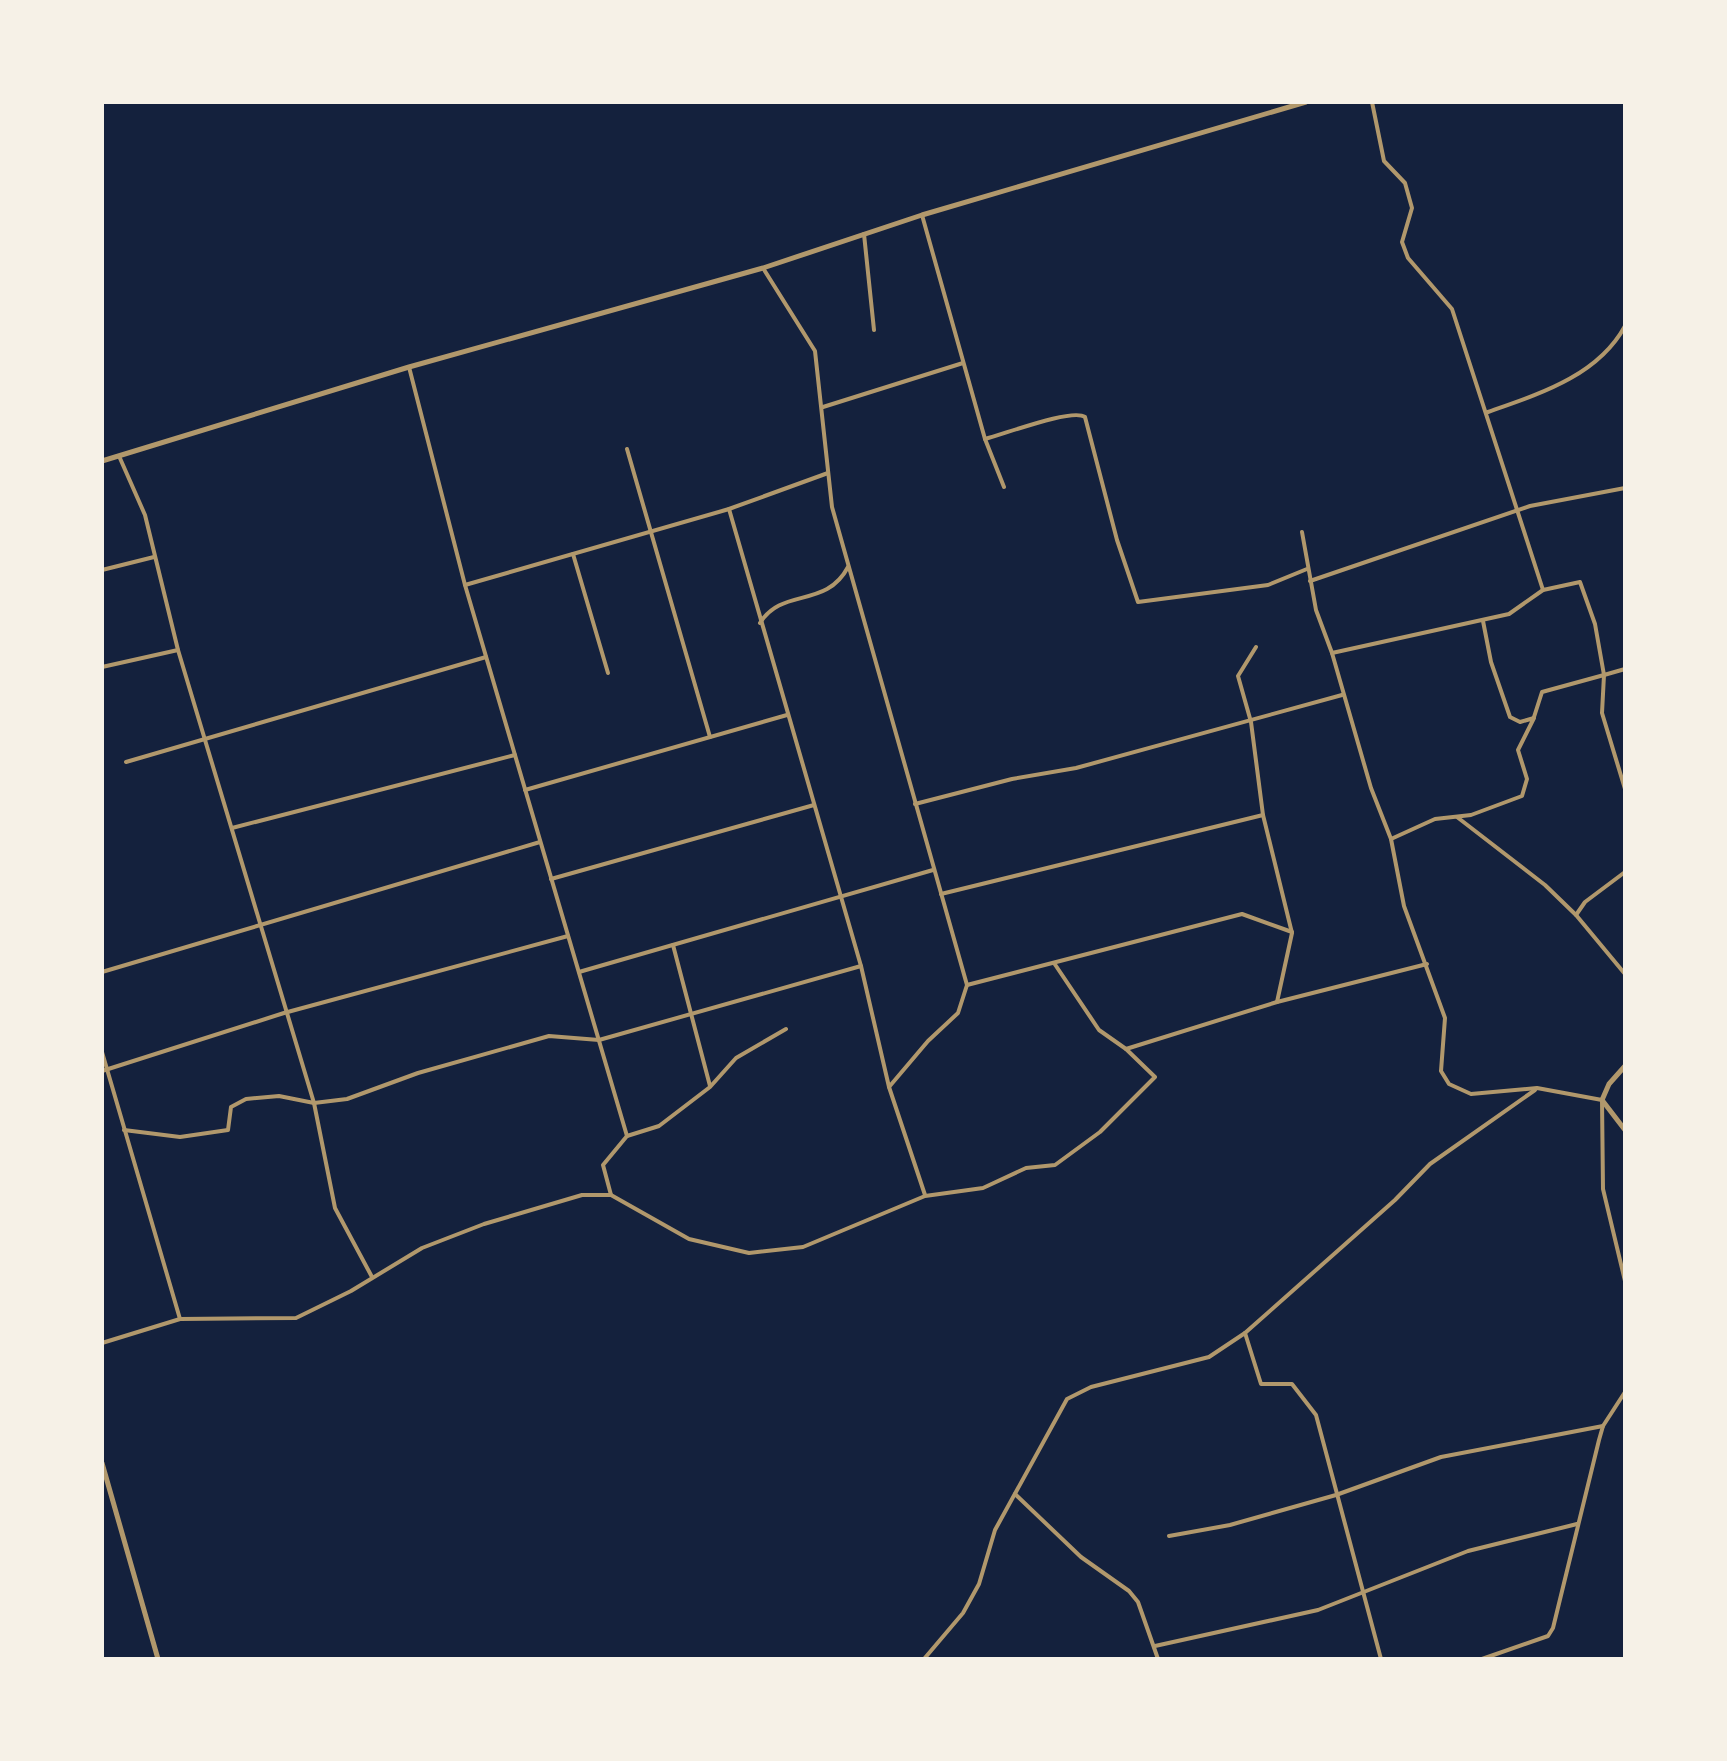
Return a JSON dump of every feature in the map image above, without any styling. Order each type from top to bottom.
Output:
[{"type":"street","points":[[102,461],[409,367],[763,268],[922,215],[1306,102]]},
{"type":"street","points":[[1372,102],[1384,161],[1405,183],[1412,208],[1402,242],[1408,258],[1452,309],[1467,361],[1488,412],[1516,512],[1543,590]]},
{"type":"street","points":[[922,215],[948,298],[985,439],[1004,487]]},
{"type":"street","points":[[864,234],[874,330]]},
{"type":"street","points":[[763,268],[815,351],[832,507],[967,985],[958,1013],[928,1041],[889,1087]]},
{"type":"street","points":[[1488,412],[1551,390],[1611,351],[1625,326]]},
{"type":"street","points":[[823,407],[963,363]]},
{"type":"street","points":[[409,367],[465,585],[627,1136]]},
{"type":"street","points":[[985,439],[1075,412],[1085,417],[1117,540],[1138,602],[1268,585],[1307,569]]},
{"type":"street","points":[[627,449],[710,737]]},
{"type":"street","points":[[119,456],[145,515],[154,557],[164,582],[178,650],[284,1013],[314,1103],[335,1208],[372,1277]]},
{"type":"street","points":[[465,585],[729,509],[828,473]]},
{"type":"street","points":[[1310,581],[1551,500],[1625,488]]},
{"type":"street","points":[[729,509],[861,966],[889,1087],[925,1196]]},
{"type":"street","points":[[1302,532],[1310,581],[1342,695],[1391,839],[1404,906],[1445,1018],[1441,1071],[1449,1084],[1471,1094],[1537,1088],[1602,1100],[1625,1130]]},
{"type":"street","points":[[573,554],[608,673]]},
{"type":"street","points":[[102,570],[154,557]]},
{"type":"street","points":[[760,623],[767,612],[776,606],[830,590],[849,564]]},
{"type":"street","points":[[1332,653],[1509,614],[1543,590],[1580,582],[1595,624],[1604,675],[1602,713],[1625,789]]},
{"type":"street","points":[[1483,621],[1491,662],[1510,717],[1520,722],[1534,718]]},
{"type":"street","points":[[1256,647],[1238,676],[1251,722],[1263,815],[1292,933],[1277,1002]]},
{"type":"street","points":[[102,667],[178,650]]},
{"type":"street","points":[[126,762],[207,741],[486,657]]},
{"type":"street","points":[[1391,839],[1435,819],[1457,817],[1522,796],[1527,779],[1518,750],[1534,718],[1542,692],[1625,669]]},
{"type":"street","points":[[914,804],[1012,779],[1076,768],[1162,741],[1251,722],[1342,695]]},
{"type":"street","points":[[525,790],[787,715]]},
{"type":"street","points":[[232,828],[515,755]]},
{"type":"street","points":[[551,879],[814,805]]},
{"type":"street","points":[[941,894],[1263,815]]},
{"type":"street","points":[[1457,817],[1545,885],[1576,915],[1625,974]]},
{"type":"street","points":[[102,972],[540,842]]},
{"type":"street","points":[[579,972],[933,870]]},
{"type":"street","points":[[1576,915],[1585,902],[1625,872]]},
{"type":"street","points":[[967,985],[1242,914],[1292,933]]},
{"type":"street","points":[[105,1070],[284,1013],[568,936]]},
{"type":"street","points":[[673,945],[710,1087]]},
{"type":"street","points":[[102,1343],[180,1319],[296,1318],[422,1248],[484,1224],[582,1195],[611,1195],[689,1239],[749,1253],[803,1247],[925,1196],[983,1188],[1026,1168],[1055,1165],[1100,1132],[1155,1077],[1126,1049],[1099,1030],[1054,963]]},
{"type":"street","points":[[1126,1049],[1277,1002],[1427,964]]},
{"type":"street","points":[[124,1130],[180,1137],[228,1130],[231,1107],[246,1099],[279,1096],[314,1103],[347,1099],[418,1073],[549,1036],[599,1040],[861,966]]},
{"type":"street","points":[[611,1195],[603,1165],[627,1136],[659,1126],[710,1087],[736,1058],[786,1029]]},
{"type":"street","points":[[102,1052],[180,1319]]},
{"type":"street","points":[[1625,1066],[1609,1084],[1602,1100],[1603,1189],[1625,1281]]},
{"type":"street","points":[[924,1659],[963,1613],[979,1584],[995,1530],[1067,1399],[1091,1387],[1209,1357],[1245,1333],[1395,1200],[1430,1164],[1537,1088]]},
{"type":"street","points":[[1245,1333],[1261,1384],[1292,1384],[1316,1415],[1361,1594],[1381,1659]]},
{"type":"street","points":[[1482,1659],[1548,1636],[1557,1616],[1603,1426],[1625,1392]]},
{"type":"street","points":[[1169,1536],[1230,1525],[1336,1495],[1441,1457],[1603,1426]]},
{"type":"street","points":[[102,1463],[158,1659]]},
{"type":"street","points":[[1015,1494],[1081,1557],[1129,1591],[1138,1602],[1158,1659]]},
{"type":"street","points":[[1155,1646],[1318,1610],[1468,1551],[1577,1524]]}]
